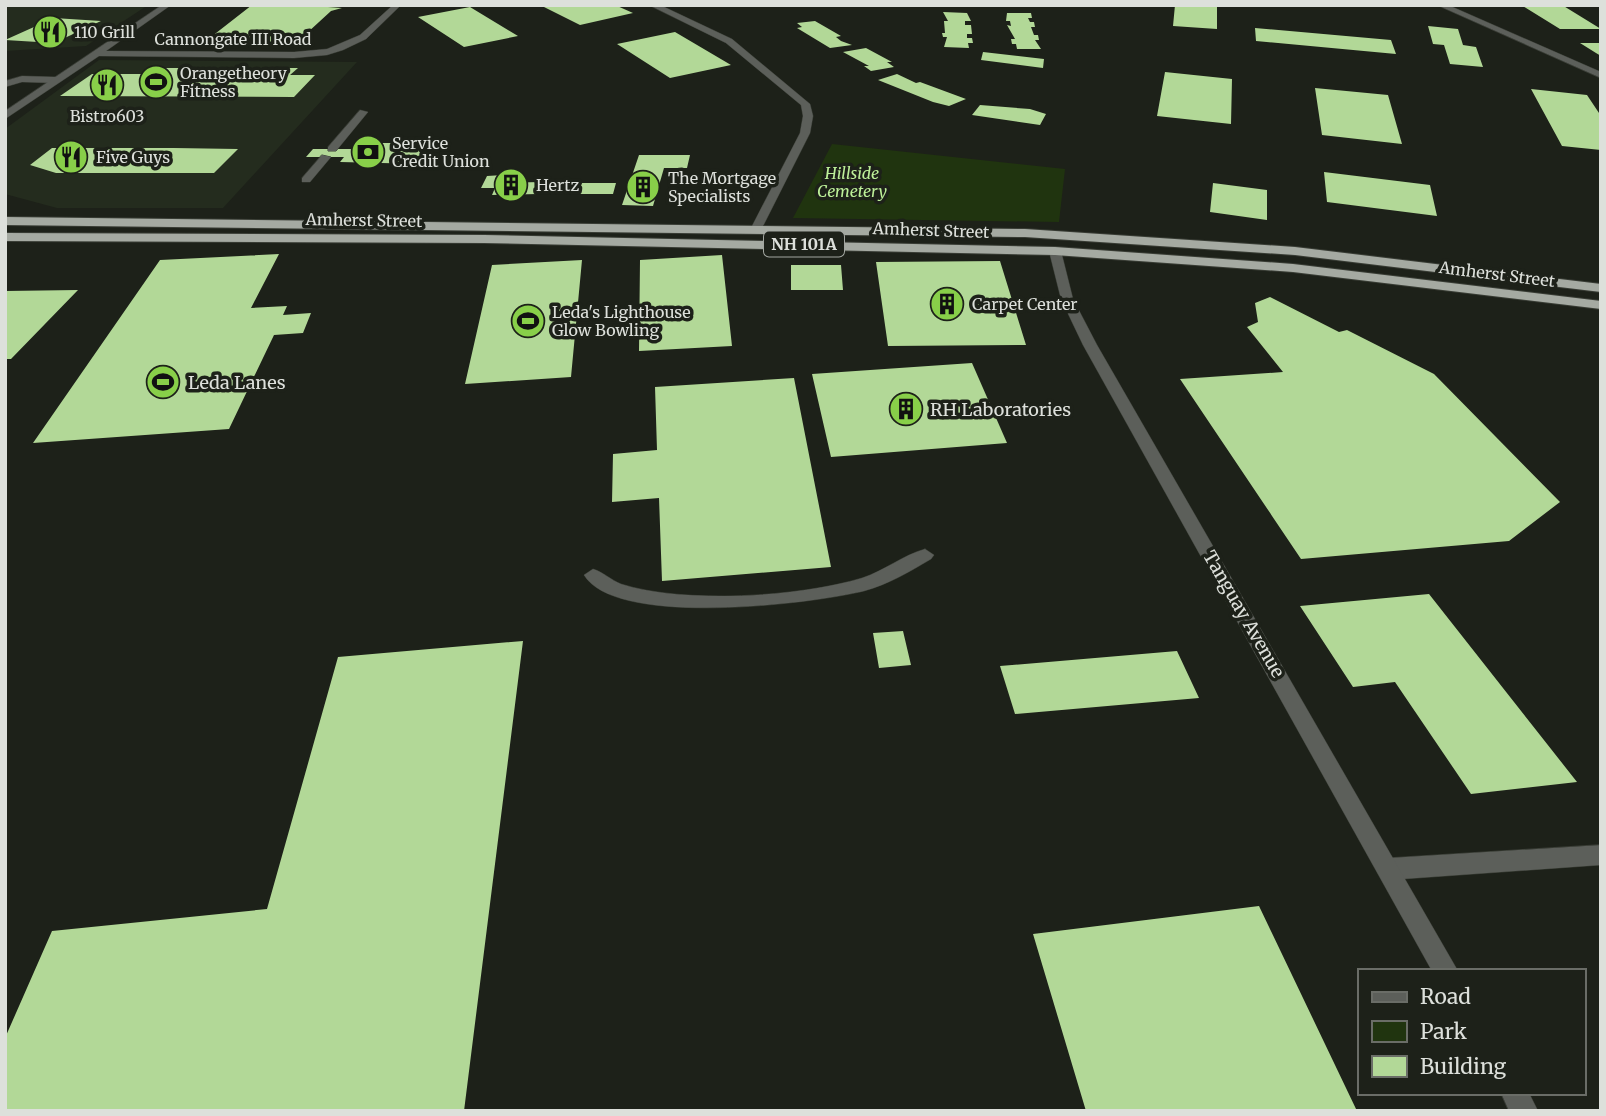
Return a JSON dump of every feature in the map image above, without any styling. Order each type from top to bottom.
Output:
[{"type":"highway","points":[[5,209],[47,221]]},
{"type":"highway","name":"Amherst Street","points":[[5,221],[1025,233],[1172,241],[1367,258],[1601,288]]},
{"type":"highway","name":"Amherst Street","points":[[5,237],[484,239],[1055,251],[1293,268],[1601,305]]},
{"type":"street","points":[[5,116],[167,5]]},
{"type":"street","name":"Cannongate III Road","points":[[94,53],[327,53],[342,50],[368,36],[397,5]]},
{"type":"street","points":[[653,5],[729,41],[804,104],[808,116],[805,133],[757,228]]},
{"type":"street","points":[[1441,5],[1601,75]]},
{"type":"street","points":[[5,84],[22,79],[56,80]]},
{"type":"street","points":[[306,180],[363,112]]},
{"type":"street","name":"Tanguay Avenue","points":[[1055,251],[1067,299],[1090,345],[1445,969]]},
{"type":"street","points":[[593,575],[612,588],[649,598],[715,601],[783,597],[869,582],[893,574],[925,555]]},
{"type":"street","points":[[1389,869],[1601,855]]},
{"type":"street","points":[[1515,1095],[1524,1111]]},
{"type":"shaded area","points":[[5,5],[148,5],[86,46],[5,51]]},
{"type":"shaded area","points":[[99,60],[357,62],[223,208],[57,208],[5,194],[5,129]]},
{"type":"green space","name":"Hillside Cemetery","points":[[832,144],[1065,169],[1059,222],[793,218]]},
{"type":"building","points":[[252,5],[332,5],[328,7],[342,8],[331,11],[295,44],[202,44]]},
{"type":"building","points":[[540,5],[615,5],[633,13],[580,25]]},
{"type":"building","points":[[1175,5],[1217,5],[1217,29],[1173,26]]},
{"type":"building","points":[[1521,5],[1562,5],[1601,29],[1560,29]]},
{"type":"building","points":[[470,7],[518,36],[464,47],[418,17]]},
{"type":"building","points":[[943,12],[967,13],[971,21],[965,21],[965,25],[971,25],[972,34],[967,34],[967,38],[972,38],[973,43],[968,43],[969,48],[944,47],[947,37],[943,37],[942,33],[945,33],[944,21],[948,21]]},
{"type":"building","points":[[1007,13],[1031,13],[1032,18],[1028,18],[1030,22],[1034,22],[1035,27],[1031,27],[1034,35],[1038,35],[1039,40],[1035,40],[1041,49],[1017,49],[1016,44],[1012,44],[1011,39],[1015,39],[1007,25],[1011,26],[1010,21],[1006,21]]},
{"type":"building","name":"110 Grill","points":[[54,18],[101,21],[54,43],[5,40]]},
{"type":"building","points":[[815,21],[841,36],[836,37],[841,41],[852,45],[830,48],[797,28],[802,27],[797,23]]},
{"type":"building","points":[[1428,26],[1458,29],[1463,45],[1476,47],[1483,67],[1450,64],[1444,45],[1433,44]]},
{"type":"building","points":[[1255,28],[1391,40],[1396,54],[1256,41]]},
{"type":"building","points":[[675,32],[731,65],[670,78],[617,44]]},
{"type":"building","points":[[1580,43],[1601,43],[1601,56],[1596,53]]},
{"type":"building","points":[[866,48],[892,62],[887,62],[894,67],[871,71],[864,66],[869,66],[843,52]]},
{"type":"building","points":[[983,52],[1044,59],[1043,68],[981,60]]},
{"type":"building","points":[[152,68],[298,68],[290,75],[315,75],[294,97],[60,96],[92,74],[143,74]]},
{"type":"building","points":[[1165,72],[1232,79],[1231,124],[1157,116]]},
{"type":"building","points":[[897,74],[966,99],[949,106],[878,80]]},
{"type":"building","points":[[1315,88],[1388,95],[1402,144],[1322,135]]},
{"type":"building","points":[[1531,89],[1587,95],[1601,116],[1601,150],[1562,146]]},
{"type":"building","points":[[980,105],[1030,109],[1046,114],[1040,125],[972,115]]},
{"type":"building","name":"Service Credit Union","points":[[358,143],[432,143],[424,156],[429,156],[423,164],[340,162],[344,157],[306,157],[313,149],[352,149]]},
{"type":"building","points":[[52,148],[238,149],[214,173],[56,173],[30,165]]},
{"type":"building","name":"The Mortgage Specialists","points":[[639,155],[690,155],[687,168],[664,168],[653,206],[622,205]]},
{"type":"building","points":[[1324,172],[1430,185],[1437,216],[1327,202]]},
{"type":"building","name":"Hertz","points":[[503,175],[500,183],[541,182],[537,194],[492,195],[495,188],[481,188],[487,176]]},
{"type":"building","points":[[574,183],[616,183],[613,194],[571,194]]},
{"type":"building","points":[[1213,183],[1267,190],[1267,220],[1210,212]]},
{"type":"building","name":"Leda Lanes","points":[[279,254],[251,308],[287,306],[283,315],[311,313],[303,333],[274,335],[229,429],[33,443],[160,260]]},
{"type":"building","points":[[722,255],[732,346],[639,351],[640,260]]},
{"type":"building","name":"Leda's Lighthouse Glow Bowling","points":[[582,260],[571,377],[465,384],[492,265]]},
{"type":"building","name":"Carpet Center","points":[[1000,261],[1026,345],[888,346],[876,262]]},
{"type":"building","points":[[791,265],[841,265],[843,290],[791,290]]},
{"type":"building","points":[[78,290],[11,359],[5,359],[5,291]]},
{"type":"building","points":[[1270,297],[1339,332],[1347,330],[1434,374],[1560,502],[1509,541],[1301,559],[1180,379],[1283,372],[1247,327],[1258,322],[1255,303]]},
{"type":"building","name":"RH Laboratories","points":[[972,363],[1007,443],[831,457],[812,374]]},
{"type":"building","points":[[794,378],[831,567],[662,581],[659,498],[612,502],[613,454],[657,450],[655,387]]},
{"type":"building","points":[[1429,594],[1577,782],[1471,794],[1395,682],[1353,687],[1300,606]]},
{"type":"building","points":[[903,631],[911,665],[879,668],[873,633]]},
{"type":"building","points":[[523,641],[464,1111],[5,1111],[5,1038],[52,931],[267,909],[338,657]]},
{"type":"building","points":[[1177,651],[1199,698],[1015,714],[1000,666]]},
{"type":"building","points":[[1259,906],[1357,1111],[1086,1111],[1033,934]]},
{"type":"place","name":"110 Grill","points":[[50,32]]},
{"type":"place","name":"Orangetheory Fitness","points":[[156,82]]},
{"type":"place","name":"Bistro603","points":[[107,85]]},
{"type":"place","name":"Service Credit Union","points":[[368,152]]},
{"type":"place","name":"Five Guys","points":[[71,157]]},
{"type":"place","name":"Hertz","points":[[511,185]]},
{"type":"place","name":"The Mortgage Specialists","points":[[643,187]]},
{"type":"place","name":"Carpet Center","points":[[947,304]]},
{"type":"place","name":"Leda's Lighthouse Glow Bowling","points":[[528,321]]},
{"type":"place","name":"Leda Lanes","points":[[163,382]]},
{"type":"place","name":"RH Laboratories","points":[[906,409]]}]
